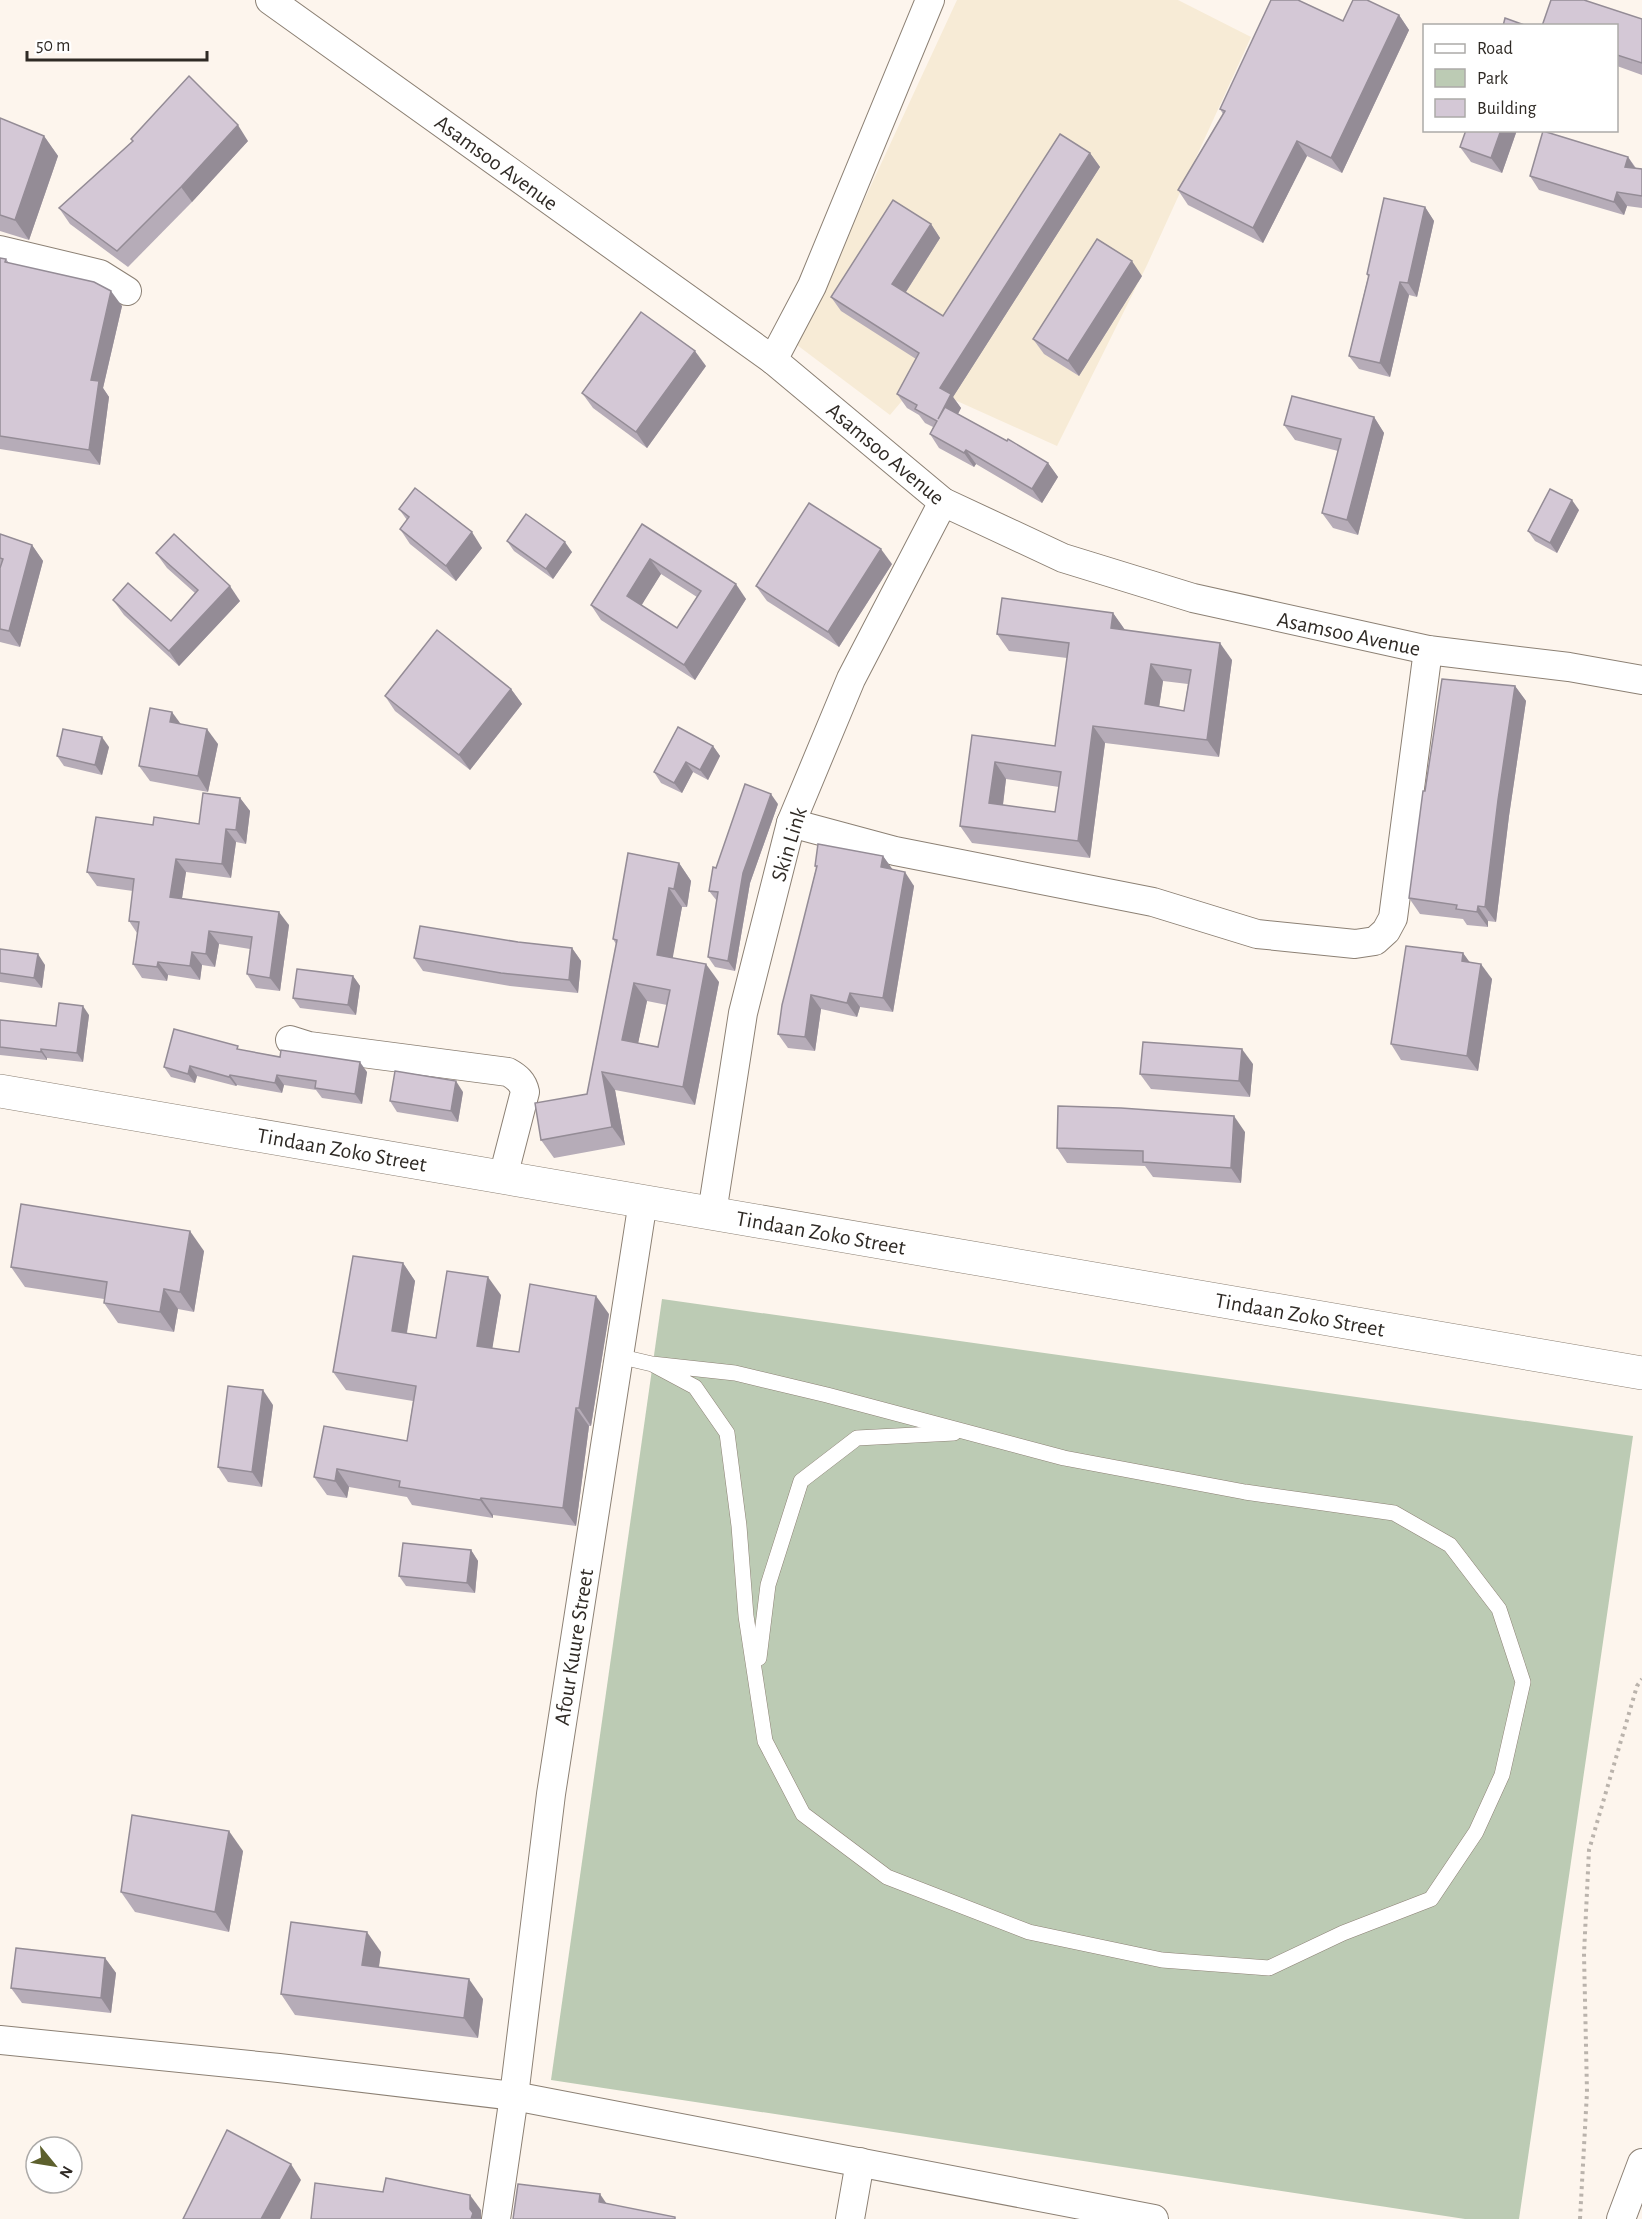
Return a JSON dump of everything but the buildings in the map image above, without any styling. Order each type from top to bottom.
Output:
[{"type":"main road","name":"Tindaan Zoko Street","points":[[0,1091],[1642,1373]]},
{"type":"street","name":"Asamsoo Avenue","points":[[270,0],[773,360],[943,502],[1063,558],[1193,598],[1428,650],[1569,667],[1642,680]]},
{"type":"street","points":[[773,360],[812,286],[930,0]]},
{"type":"street","points":[[0,250],[100,274],[128,291]]},
{"type":"street","name":"Skin Link","points":[[712,1213],[743,1013],[791,823],[851,678],[943,502]]},
{"type":"street","points":[[791,823],[895,851],[1153,902],[1257,934],[1355,944],[1375,941],[1386,931],[1393,918],[1428,650]]},
{"type":"street","points":[[290,1040],[309,1046],[508,1072],[513,1075],[520,1081],[525,1092],[503,1177]]},
{"type":"street","name":"Afour Kuure Street","points":[[496,2219],[514,2096],[551,1794],[643,1201]]},
{"type":"street","points":[[0,2040],[279,2068],[514,2096],[1154,2219]]},
{"type":"street","points":[[850,2219],[860,2162]]},
{"type":"street","points":[[1621,2219],[1642,2163]]},
{"type":"lane","points":[[618,1356],[652,1364],[735,1373],[1064,1458],[1138,1473],[1245,1492],[1394,1513],[1450,1545],[1499,1609],[1522,1682],[1502,1775],[1476,1832],[1431,1899],[1343,1933],[1269,1968],[1162,1960],[1029,1932],[887,1877],[803,1814],[765,1741],[746,1616],[739,1526],[727,1433],[695,1387],[652,1364]]},
{"type":"lane","points":[[756,1676],[768,1585],[801,1481],[857,1438],[968,1432]]},
{"type":"path","points":[[1580,2219],[1587,2092],[1584,1954],[1589,1850],[1637,1686],[1642,1679]]},
{"type":"shaded area","points":[[957,0],[1178,0],[1251,37],[1147,265],[1057,446],[917,383],[890,415],[797,345]]},
{"type":"green space","points":[[662,1299],[1633,1436],[1519,2219],[1465,2219],[551,2080]]}]
